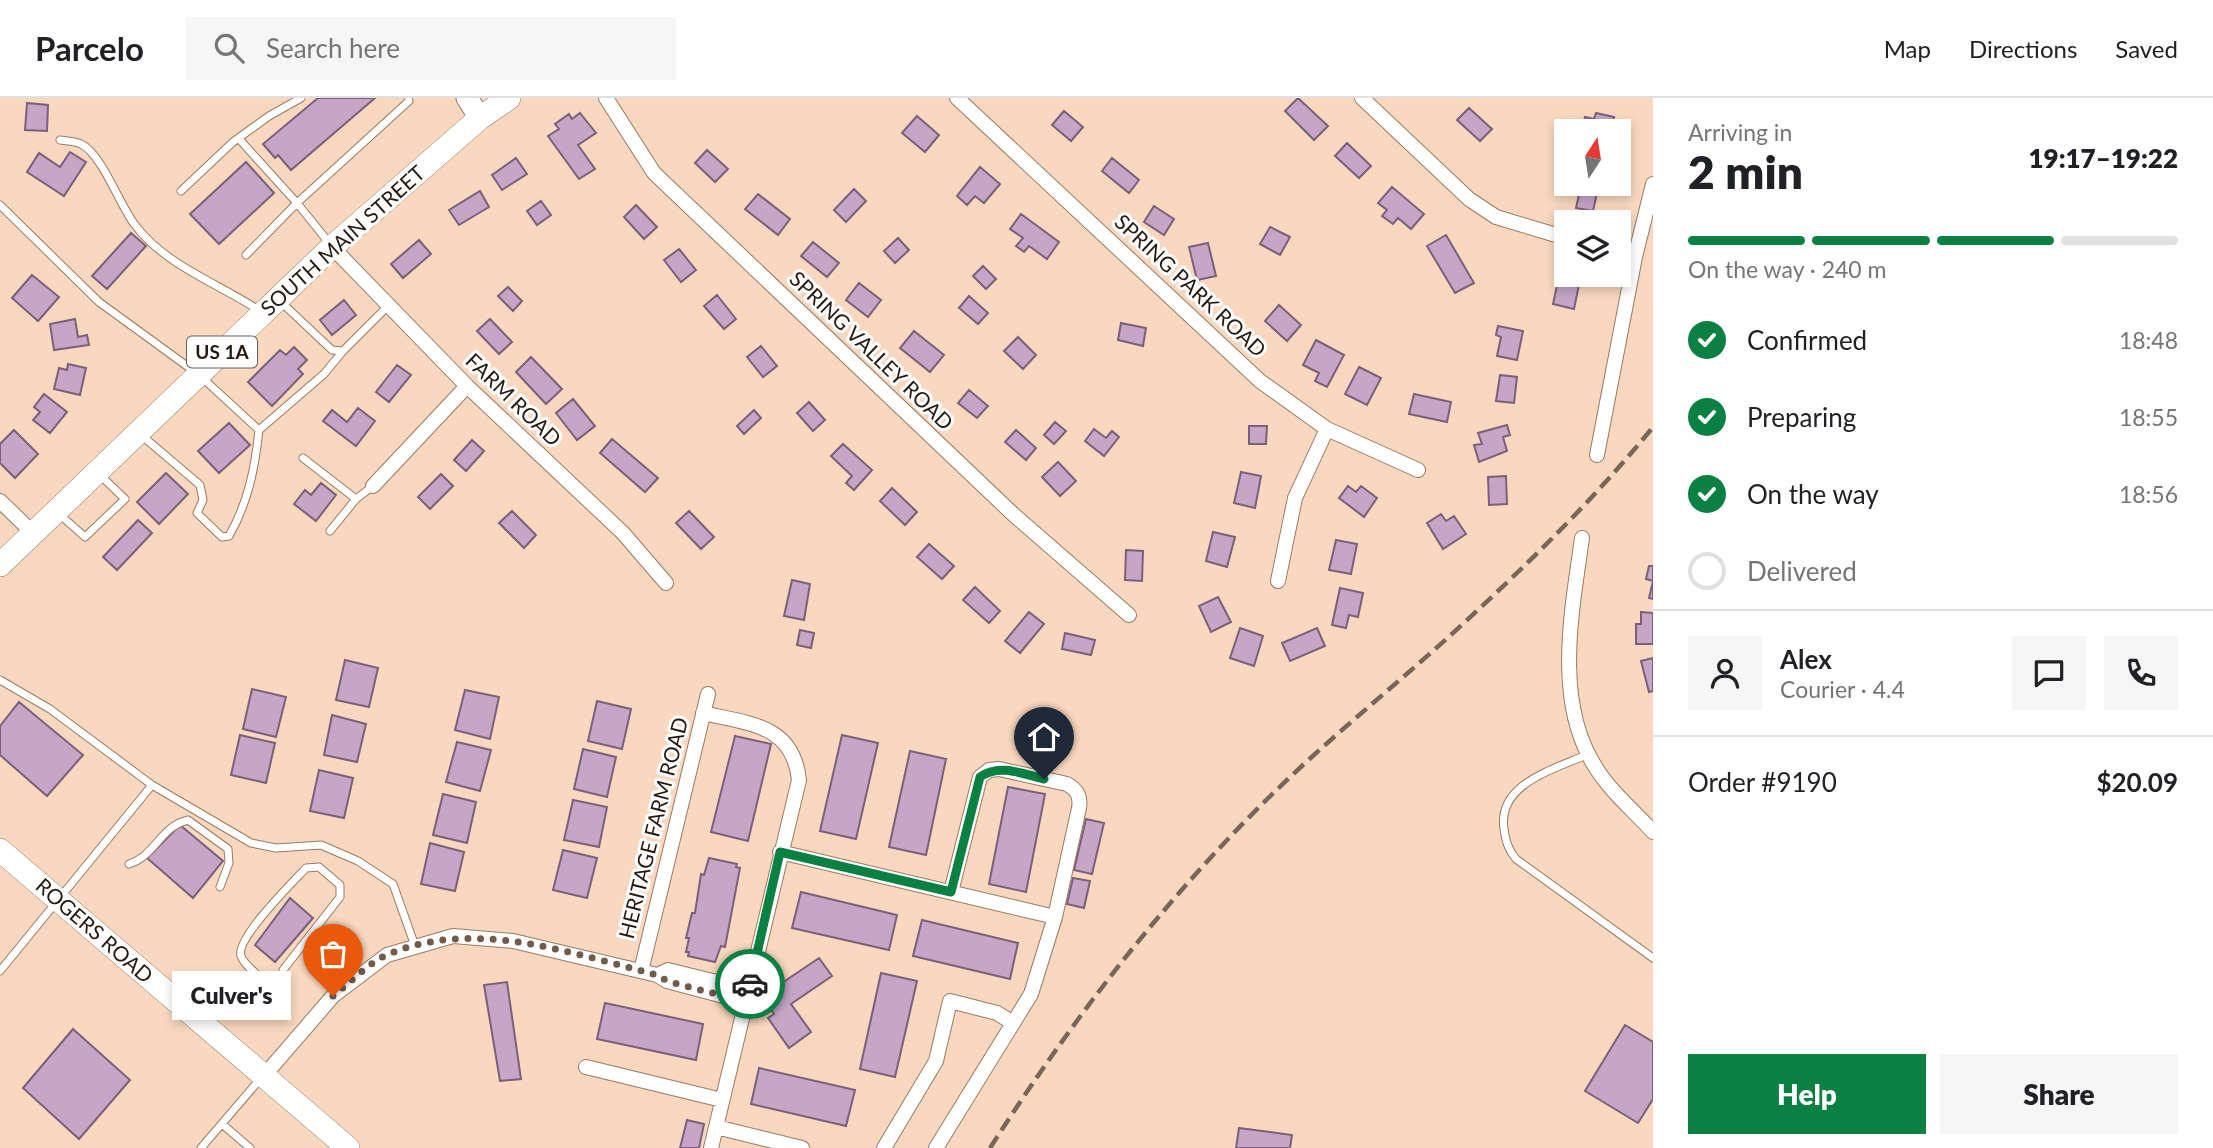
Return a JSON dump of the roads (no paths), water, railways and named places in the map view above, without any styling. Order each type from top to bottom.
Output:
[{"type":"main road","name":"SOUTH MAIN STREET","points":[[0,565],[95,471],[332,247],[480,118],[509,98]]},
{"type":"main road","name":"ROGERS ROAD","points":[[0,850],[348,1148]]},
{"type":"street","points":[[467,98],[480,118]]},
{"type":"street","name":"SPRING VALLEY ROAD","points":[[606,98],[653,173],[984,487],[1129,615]]},
{"type":"street","name":"SPRING PARK ROAD","points":[[957,98],[1260,381],[1327,429],[1418,470]]},
{"type":"street","points":[[1362,98],[1469,199],[1496,216],[1554,234]]},
{"type":"street","points":[[1597,455],[1635,257],[1653,184]]},
{"type":"street","name":"FARM ROAD","points":[[332,247],[467,386],[623,533],[666,583]]},
{"type":"street","points":[[1631,256],[1635,257]]},
{"type":"street","points":[[373,486],[467,386]]},
{"type":"street","points":[[1278,581],[1295,498],[1327,429]]},
{"type":"street","points":[[0,501],[32,532]]},
{"type":"street","points":[[1583,538],[1572,613],[1570,686],[1577,727],[1589,754],[1619,796],[1653,832]]},
{"type":"street","name":"HERITAGE FARM ROAD","points":[[641,971],[708,694]]},
{"type":"street","points":[[703,713],[767,728],[782,738],[797,765],[799,780],[711,1148]]},
{"type":"street","points":[[936,1148],[1031,994],[1055,916],[1080,799],[1075,789],[1067,784],[999,769],[989,770],[980,777],[951,892]]},
{"type":"street","points":[[780,852],[1055,916]]},
{"type":"street","points":[[263,1077],[333,996],[387,955],[453,936],[513,941],[657,975],[668,970],[747,996]]},
{"type":"street","points":[[884,1148],[936,1061],[950,1002],[997,1013],[1013,1023]]},
{"type":"street","points":[[586,1067],[722,1100]]},
{"type":"street","points":[[716,1127],[802,1148]]},
{"type":"lane","points":[[181,191],[233,142],[240,140],[269,116],[301,98]]},
{"type":"lane","points":[[246,255],[360,143],[400,113],[410,101],[408,98]]},
{"type":"lane","points":[[60,140],[82,144],[93,155],[135,225],[176,263],[270,306],[332,350],[343,351]]},
{"type":"lane","points":[[240,140],[332,247]]},
{"type":"lane","points":[[0,205],[99,302],[198,374],[259,430]]},
{"type":"lane","points":[[137,432],[200,485],[203,500],[197,513],[199,519],[222,537],[229,536],[240,517],[255,468],[259,430],[324,373],[389,306]]},
{"type":"lane","points":[[303,458],[356,499]]},
{"type":"lane","points":[[55,510],[85,537],[125,499],[95,471]]},
{"type":"lane","points":[[330,531],[356,499],[373,486]]},
{"type":"lane","points":[[0,680],[50,709],[152,785],[251,843],[276,848],[321,845],[358,861],[393,884],[415,947]]},
{"type":"lane","points":[[1589,754],[1516,790],[1507,802],[1503,822],[1507,847],[1516,859],[1653,958]]},
{"type":"lane","points":[[0,971],[152,785]]},
{"type":"lane","points":[[129,864],[140,861],[174,823],[188,820],[228,849],[229,863],[220,887]]},
{"type":"lane","points":[[272,987],[241,959],[240,950],[248,933],[306,868],[319,867],[340,885],[340,897],[283,970],[282,978]]},
{"type":"lane","points":[[201,1148],[263,1077]]},
{"type":"lane","points":[[222,1124],[247,1147]]},
{"type":"railway","points":[[990,1148],[1022,1098],[1091,1002],[1205,864],[1288,779],[1515,575],[1586,503],[1653,427]]},
{"type":"place","name":"Culver's","points":[[333,996]]}]
